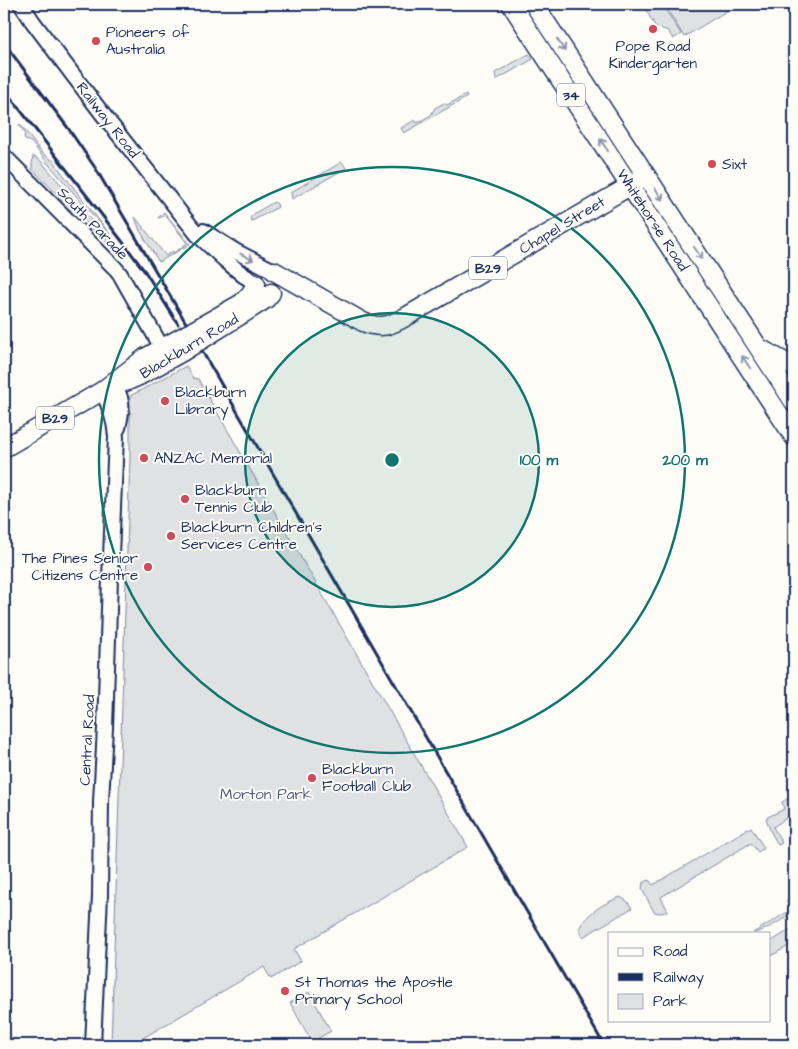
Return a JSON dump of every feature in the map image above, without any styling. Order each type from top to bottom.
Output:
[{"type":"main road","name":"Whitehorse Road","points":[[511,4],[794,437]]},
{"type":"main road","name":"Whitehorse Road","points":[[534,4],[792,396]]},
{"type":"main road","name":"Chapel Street","points":[[400,320],[647,176]]},
{"type":"main road","points":[[263,288],[278,287],[280,281],[273,271]]},
{"type":"main road","name":"Railway Road","points":[[273,271],[372,326],[389,325],[400,320]]},
{"type":"main road","name":"Blackburn Road","points":[[4,448],[109,387],[139,362],[165,354],[262,302],[266,299],[263,288]]},
{"type":"main road","name":"Railway Road","points":[[263,288],[311,293]]},
{"type":"main road","points":[[758,347],[794,367]]},
{"type":"main road","points":[[772,403],[792,396]]},
{"type":"street","name":"Railway Road","points":[[14,4],[33,22]]},
{"type":"street","name":"Railway Road","points":[[21,4],[101,112],[197,234],[273,271]]},
{"type":"street","name":"South Parade","points":[[4,156],[116,269],[165,354]]},
{"type":"street","name":"Railway Road","points":[[216,243],[243,275],[263,288]]},
{"type":"street","name":"Central Road","points":[[93,1045],[100,894],[100,801],[105,728],[116,437],[109,387]]},
{"type":"green space","points":[[519,4],[527,4],[575,78],[629,168]]},
{"type":"green space","points":[[651,4],[662,4],[681,34],[673,39],[668,31],[655,26],[646,10]]},
{"type":"green space","points":[[664,4],[738,4],[684,37]]},
{"type":"green space","points":[[529,54],[533,59],[496,80],[495,73]]},
{"type":"green space","points":[[466,95],[467,97],[404,133],[401,128],[415,120],[417,123],[431,115],[435,108],[444,103],[447,105]]},
{"type":"green space","points":[[20,124],[42,153],[55,162],[113,238],[31,142],[25,140],[25,133]]},
{"type":"green space","points":[[33,156],[41,161],[116,252],[75,211],[63,204],[58,195],[32,169]]},
{"type":"green space","points":[[342,162],[346,168],[292,199],[291,192]]},
{"type":"green space","points":[[274,202],[278,207],[252,221],[250,218],[255,213]]},
{"type":"green space","points":[[164,212],[190,244],[159,262],[140,231],[135,217],[166,256],[173,251],[174,253],[187,243],[165,215],[158,218]]},
{"type":"green space","points":[[670,227],[727,310],[772,389],[697,275]]},
{"type":"green space","name":"Morton Park","points":[[186,366],[193,378],[198,379],[468,847],[294,949],[301,961],[271,979],[264,967],[131,1045],[111,1045],[130,457],[130,396]]},
{"type":"green space","points":[[792,796],[794,805],[789,808],[793,814],[773,827],[782,843],[778,845],[766,818],[784,809],[782,802]]},
{"type":"green space","points":[[751,827],[764,848],[758,852],[751,843],[661,897],[668,911],[654,912],[642,889],[643,883],[649,880],[653,885]]},
{"type":"green space","points":[[620,897],[627,901],[632,908],[583,937],[579,929],[586,918],[602,906]]},
{"type":"green space","points":[[793,897],[794,909],[787,916],[775,924],[755,932],[791,910],[786,901]]},
{"type":"green space","points":[[794,927],[794,943],[770,956],[770,942]]},
{"type":"green space","points":[[309,992],[331,1031],[312,1042],[290,1003]]},
{"type":"railway","points":[[4,43],[68,128],[96,169],[186,323]]},
{"type":"railway","points":[[4,89],[146,273],[178,324]]},
{"type":"railway","points":[[202,351],[604,1045]]},
{"type":"place","name":"Pope Road Kindergarten","points":[[653,29]]},
{"type":"place","name":"Pioneers of Australia","points":[[96,41]]},
{"type":"place","name":"Sixt","points":[[712,164]]},
{"type":"place","name":"Blackburn Library","points":[[165,401]]},
{"type":"place","name":"ANZAC Memorial","points":[[144,458]]},
{"type":"place","name":"Blackburn Tennis Club","points":[[185,499]]},
{"type":"place","name":"Blackburn Children's Services Centre","points":[[171,536]]},
{"type":"place","name":"The Pines Senior Citizens Centre","points":[[148,567]]},
{"type":"place","name":"Blackburn Football Club","points":[[312,778]]},
{"type":"place","name":"St Thomas the Apostle Primary School","points":[[285,991]]}]
